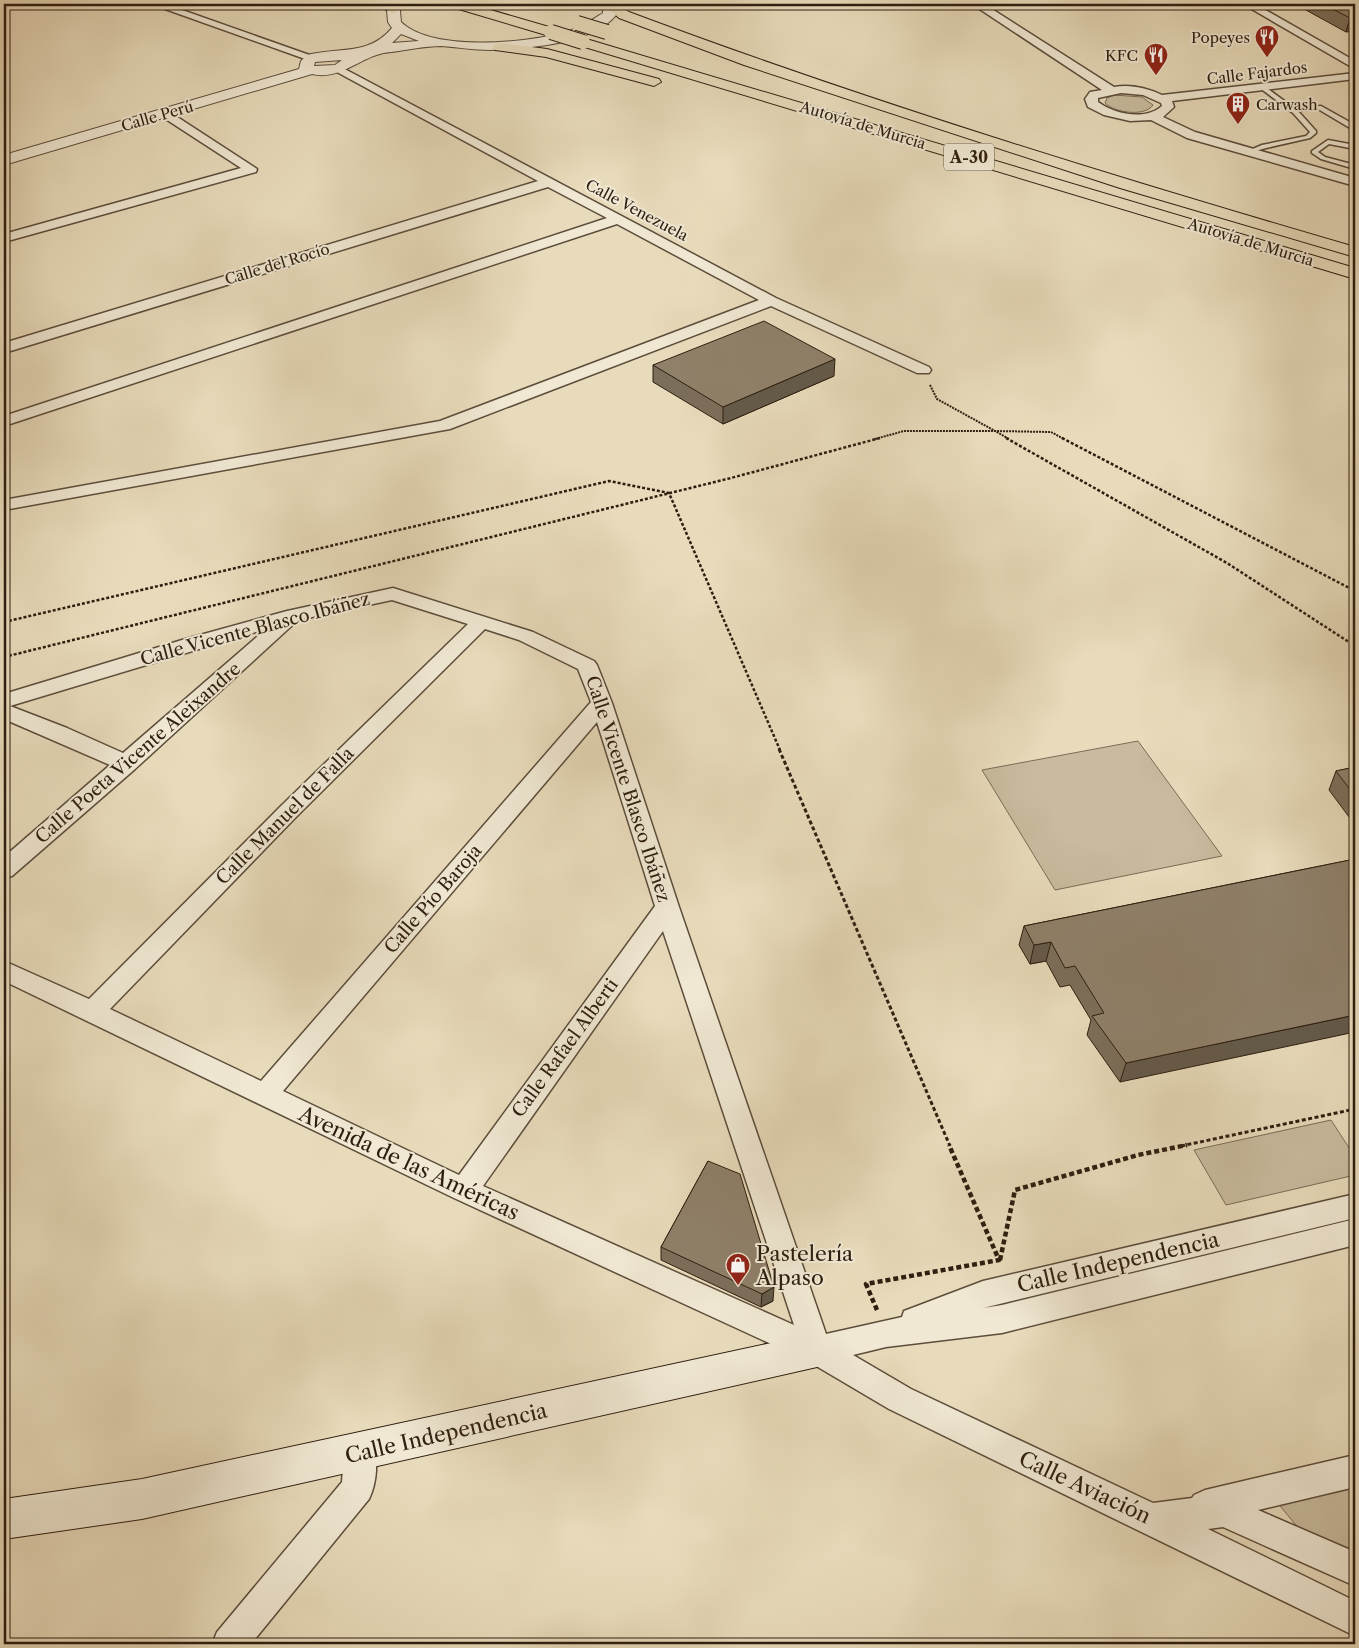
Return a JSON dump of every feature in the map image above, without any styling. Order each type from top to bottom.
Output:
[{"type":"highway","name":"Autovía de Murcia","points":[[457,4],[1355,274]]},
{"type":"highway","points":[[609,4],[624,15],[749,62],[1125,184]]},
{"type":"highway","points":[[573,22],[612,34]]},
{"type":"highway","points":[[500,47],[547,53],[672,86]]},
{"type":"highway","name":"Autovía de Murcia","points":[[703,60],[1355,252]]},
{"type":"highway","points":[[730,102],[1210,230]]},
{"type":"street","points":[[156,4],[311,64]]},
{"type":"street","points":[[391,6],[394,21],[399,28],[418,36],[442,43],[500,47],[544,42],[584,31],[610,14],[609,4]]},
{"type":"street","points":[[977,4],[1110,90]]},
{"type":"street","points":[[1248,4],[1355,66]]},
{"type":"street","name":"Calle Perú","points":[[4,160],[165,113],[311,64],[373,48],[385,42],[399,28]]},
{"type":"street","name":"Calle Perú","points":[[311,64],[339,69],[352,59],[386,48],[442,43]]},
{"type":"street","name":"Calle Venezuela","points":[[339,69],[771,301],[923,370]]},
{"type":"street","name":"Calle Fajardos","points":[[1163,98],[1355,76]]},
{"type":"street","points":[[1110,90],[1144,92],[1163,98],[1168,104],[1167,110],[1152,116],[1116,115],[1105,112],[1092,104],[1091,99],[1094,95],[1110,90]]},
{"type":"street","points":[[4,238],[251,169],[165,113]]},
{"type":"street","points":[[1152,116],[1191,135],[1355,182]]},
{"type":"street","name":"Calle del Rocío","points":[[4,348],[550,182]]},
{"type":"street","points":[[4,422],[619,219]]},
{"type":"street","points":[[4,505],[444,425],[771,301]]},
{"type":"street","name":"Calle Vicente Blasco Ibáñez","points":[[4,701],[189,644],[294,615],[393,594],[526,636],[587,664],[602,703],[667,907],[817,1350]]},
{"type":"street","name":"Calle Poeta Vicente Aleixandre","points":[[4,870],[127,764],[294,615]]},
{"type":"street","name":"Calle Manuel de Falla","points":[[92,1012],[288,812],[480,622]]},
{"type":"street","name":"Calle Pío Baroja","points":[[264,1095],[602,703]]},
{"type":"street","points":[[4,711],[60,733],[127,764]]},
{"type":"street","name":"Calle Rafael Alberti","points":[[464,1190],[667,907]]},
{"type":"street","name":"Avenida de las Américas","points":[[4,970],[464,1190],[817,1350]]},
{"type":"street","name":"Calle Independencia","points":[[886,1333],[984,1294],[1355,1206]]},
{"type":"street","name":"Calle Independencia","points":[[4,1519],[142,1499],[360,1452],[886,1333],[1002,1319],[1355,1232]]},
{"type":"street","name":"Calle Aviación","points":[[817,1350],[900,1399],[1152,1519],[1355,1619]]},
{"type":"street","points":[[229,1644],[358,1488],[360,1452]]},
{"type":"street","points":[[1152,1519],[1355,1471]]},
{"type":"street","points":[[1152,1519],[1224,1511],[1355,1568]]},
{"type":"lane","points":[[1250,152],[1264,146],[1312,135],[1312,128],[1262,87]]},
{"type":"lane","points":[[1292,110],[1319,106],[1352,127],[1355,127]]},
{"type":"lane","points":[[1355,147],[1328,142],[1314,152],[1323,158],[1355,167]]},
{"type":"path","points":[[923,370],[937,399],[1227,563],[1355,646]]},
{"type":"path","points":[[4,657],[669,493],[904,431],[1051,432],[1355,591]]},
{"type":"path","points":[[4,622],[609,481],[669,493]]},
{"type":"path","points":[[669,493],[1000,1260]]},
{"type":"path","points":[[1000,1260],[1015,1190],[1138,1155],[1355,1109]]},
{"type":"path","points":[[886,1333],[866,1284],[1000,1260]]},
{"type":"shaded area","points":[[1114,95],[1142,97],[1153,105],[1144,111],[1122,111],[1105,103],[1107,98]]},
{"type":"shaded area","points":[[1138,741],[1222,856],[1055,890],[982,770]]},
{"type":"shaded area","points":[[1331,1120],[1355,1157],[1355,1175],[1226,1205],[1194,1150]]},
{"type":"shaded area","points":[[1355,1479],[1355,1554],[1299,1529],[1272,1496]]},
{"type":"building","points":[[1323,4],[1355,4],[1355,18],[1350,18]]},
{"type":"building","points":[[764,321],[835,359],[723,407],[653,365]]},
{"type":"building","points":[[1355,767],[1355,796],[1336,771]]},
{"type":"building","points":[[1355,859],[1355,1015],[1126,1063],[1092,1016],[1104,1013],[1075,966],[1065,968],[1051,942],[1034,945],[1024,926]]},
{"type":"building","points":[[708,1161],[740,1174],[774,1287],[762,1294],[661,1247]]},
{"type":"place","name":"Popeyes","points":[[1267,58]]},
{"type":"place","name":"KFC","points":[[1156,76]]},
{"type":"place","name":"Carwash","points":[[1238,125]]},
{"type":"place","name":"Pastelería Alpaso","points":[[738,1286]]}]
